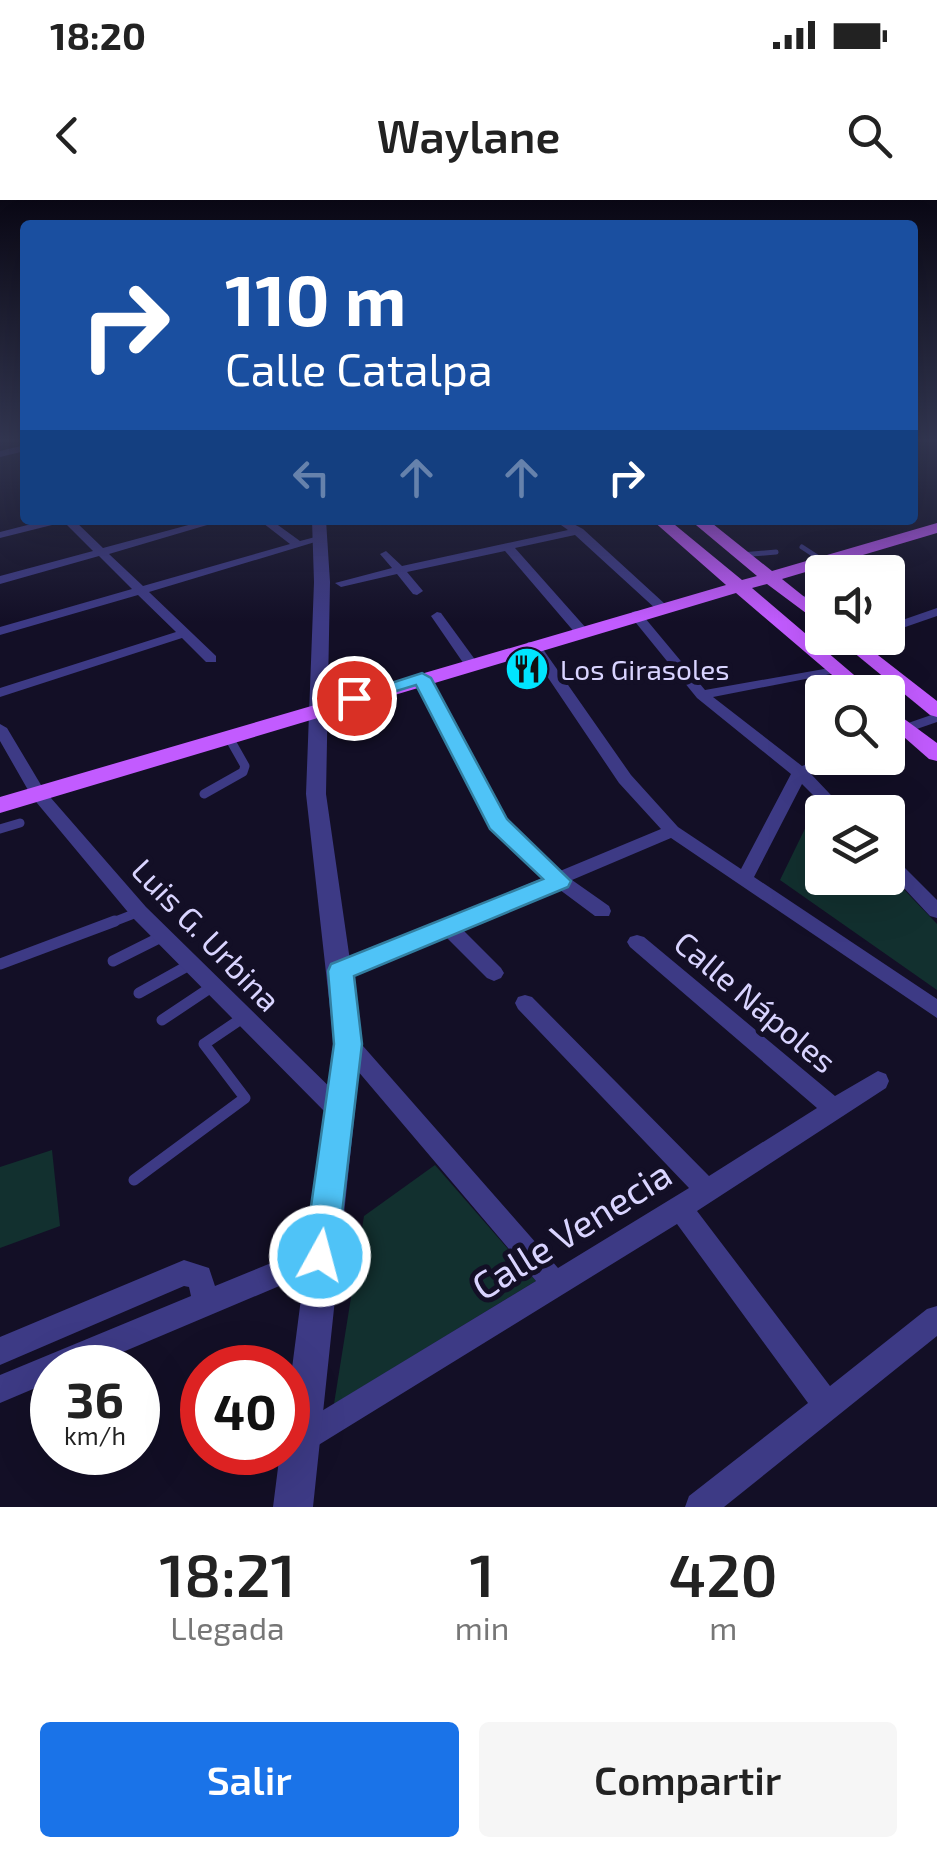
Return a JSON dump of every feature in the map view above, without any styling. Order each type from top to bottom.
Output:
[{"type":"main road","points":[[666,525],[843,675]]},
{"type":"main road","points":[[704,525],[805,606]]},
{"type":"main road","points":[[865,555],[934,531]]},
{"type":"main road","points":[[0,805],[661,607],[768,577],[805,571]]},
{"type":"main road","points":[[871,655],[937,714]]},
{"type":"main road","points":[[905,737],[937,754]]},
{"type":"street","points":[[0,535],[40,525]]},
{"type":"street","points":[[73,525],[211,659]]},
{"type":"street","points":[[0,580],[202,525]]},
{"type":"street","points":[[281,525],[312,534]]},
{"type":"street","points":[[568,525],[661,607]]},
{"type":"street","points":[[341,583],[579,532]]},
{"type":"street","points":[[0,631],[312,534]]},
{"type":"street","points":[[310,1358],[348,1044],[316,794],[320,708],[312,534]]},
{"type":"street","points":[[506,546],[581,631]]},
{"type":"street","points":[[386,554],[417,591]]},
{"type":"street","points":[[905,623],[937,612]]},
{"type":"street","points":[[636,615],[702,695],[822,795]]},
{"type":"street","points":[[437,616],[471,664]]},
{"type":"street","points":[[0,693],[185,633]]},
{"type":"street","points":[[533,645],[626,779],[672,831],[746,877],[937,1010]]},
{"type":"street","points":[[702,695],[836,669]]},
{"type":"street","points":[[422,678],[498,824],[560,881],[602,911]]},
{"type":"street","points":[[905,728],[937,714]]},
{"type":"street","name":"Luis G. Urbina","points":[[0,728],[38,794],[139,912],[338,1110]]},
{"type":"street","points":[[746,877],[800,773],[805,771]]},
{"type":"street","points":[[340,971],[672,831]]},
{"type":"street","points":[[905,879],[937,911]]},
{"type":"street","points":[[447,926],[494,973]]},
{"type":"street","name":"Calle Nápoles","points":[[637,942],[834,1109]]},
{"type":"street","points":[[525,1004],[706,1189]]},
{"type":"street","points":[[348,1044],[555,1284]]},
{"type":"street","name":"Calle Venecia","points":[[310,1434],[680,1208],[878,1081]]},
{"type":"street","points":[[680,1208],[828,1406]]},
{"type":"street","points":[[206,1304],[200,1278],[184,1273],[10,1346],[12,1384],[206,1304],[320,1256]]},
{"type":"street","points":[[700,1507],[937,1318]]},
{"type":"street","points":[[294,1507],[298,1475]]},
{"type":"lane","points":[[802,547],[813,555]]},
{"type":"lane","points":[[741,555],[776,552]]},
{"type":"lane","points":[[798,600],[805,598]]},
{"type":"lane","points":[[204,794],[243,772],[244,766],[228,736]]},
{"type":"lane","points":[[0,829],[20,823]]},
{"type":"lane","points":[[0,964],[139,912]]},
{"type":"lane","points":[[113,961],[163,936]]},
{"type":"lane","points":[[138,993],[191,964]]},
{"type":"lane","points":[[162,1020],[213,986]]},
{"type":"lane","points":[[134,1180],[245,1098],[204,1044],[244,1016]]},
{"type":"green space","points":[[805,829],[805,895],[905,895],[905,891],[937,924],[937,990],[780,880]]},
{"type":"green space","points":[[52,1150],[60,1226],[0,1248],[0,1167]]},
{"type":"green space","points":[[435,1165],[536,1281],[334,1404],[364,1216]]},
{"type":"place","name":"Los Girasoles","points":[[527,669]]},
{"type":"route","points":[[320,1256],[348,1044],[340,971],[560,881],[498,824],[422,678],[354,698]]}]
